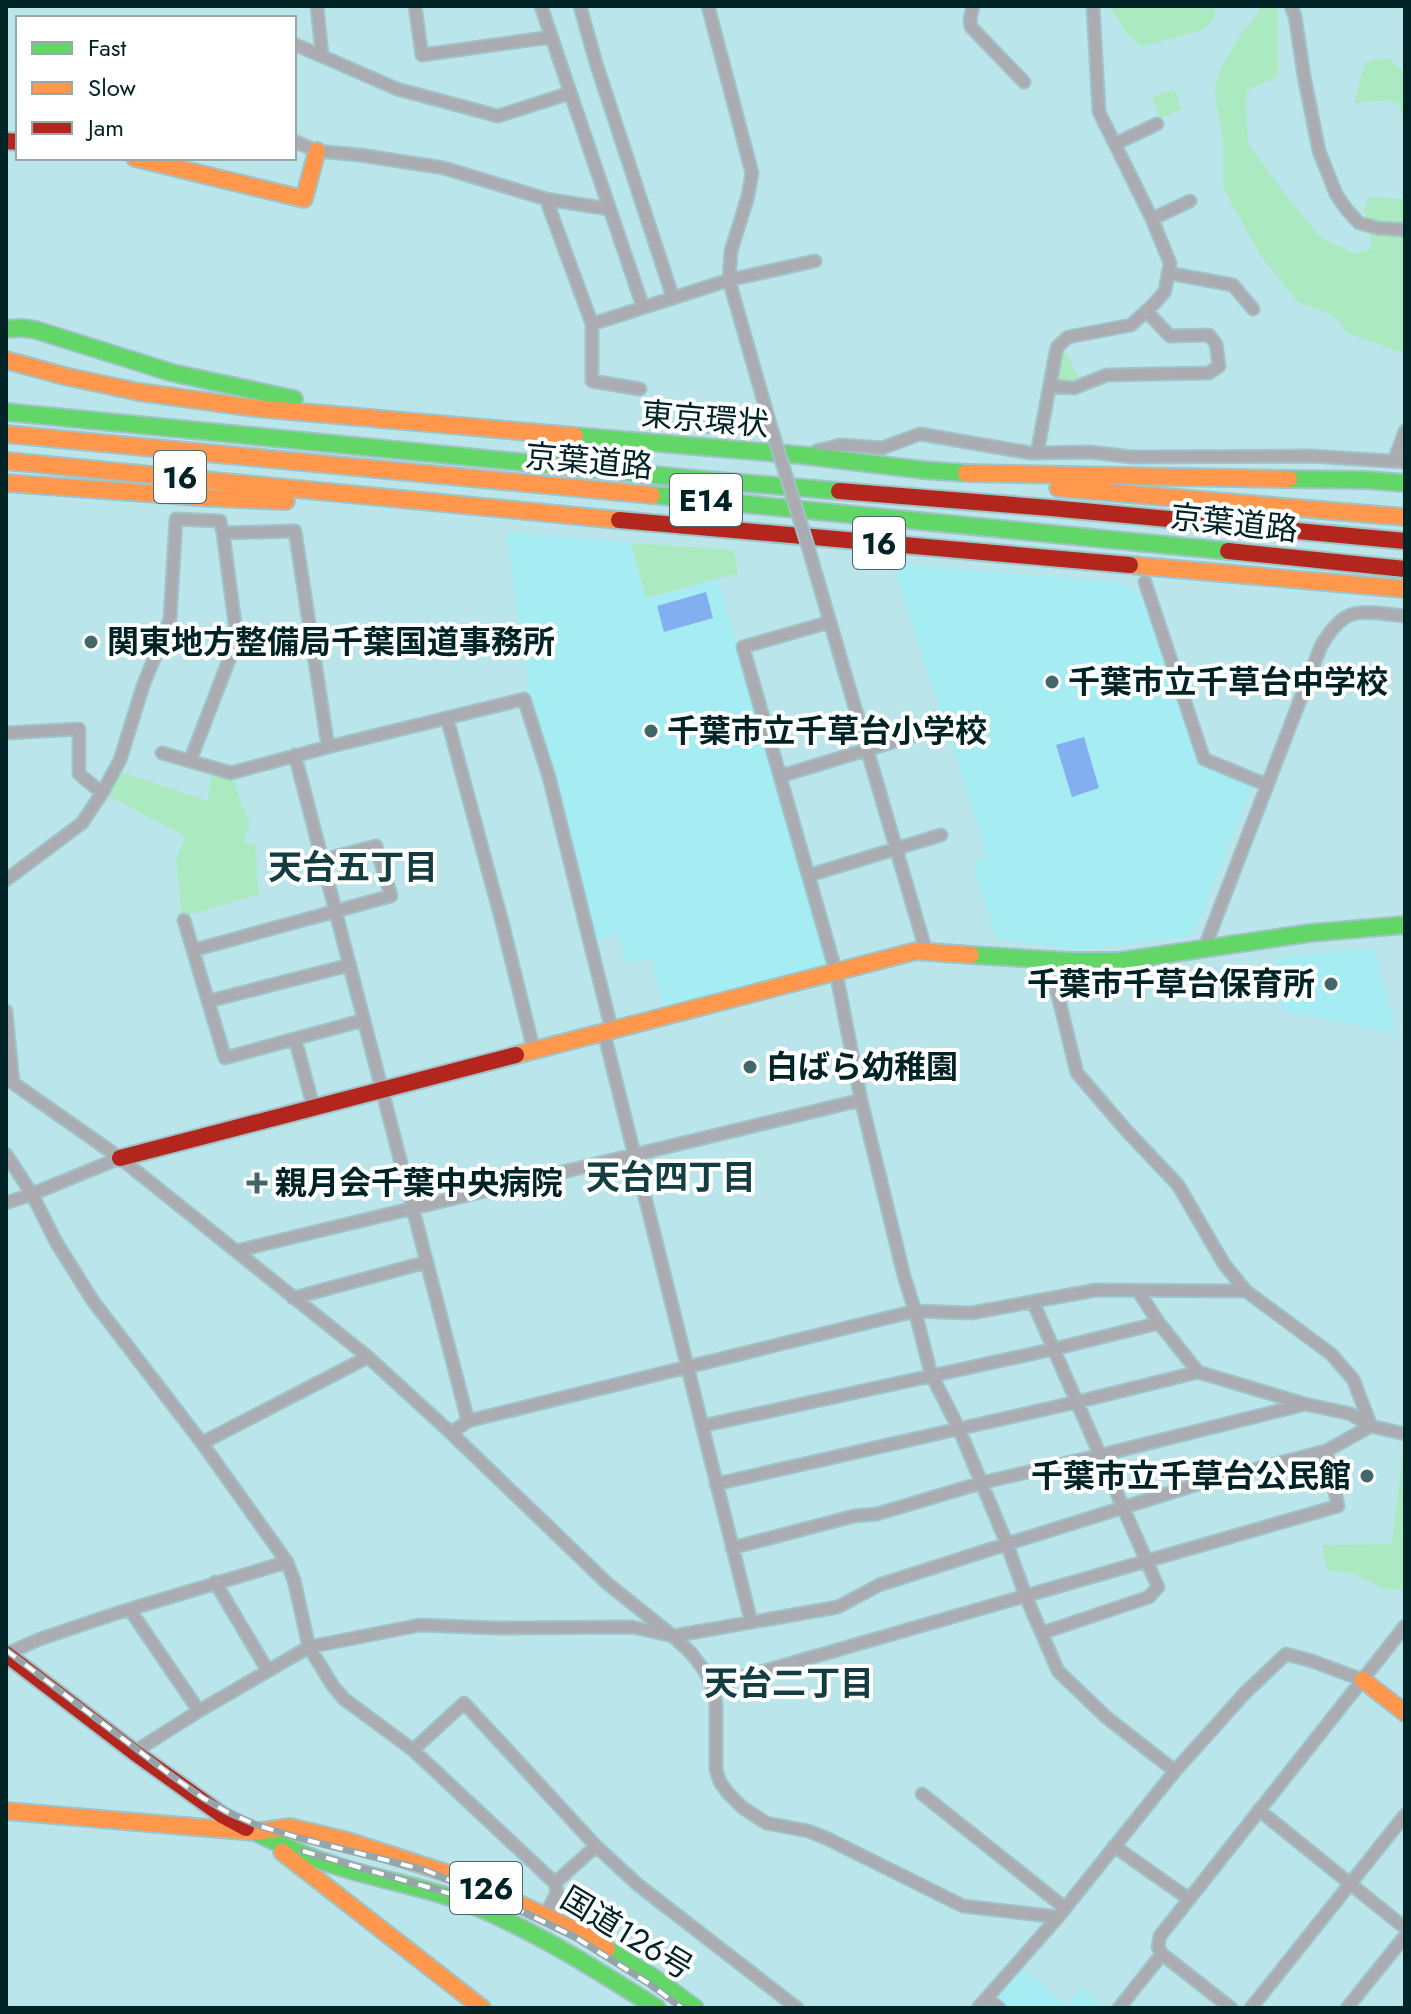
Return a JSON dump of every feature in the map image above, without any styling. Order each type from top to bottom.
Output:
[{"type":"main road","points":[[143,160],[304,199],[317,151]]},
{"type":"main road","points":[[6,329],[36,330],[173,373],[287,397],[336,414]]},
{"type":"main road","name":"東京環状","points":[[6,360],[139,392],[255,408],[800,455],[923,470],[1405,483]]},
{"type":"main road","name":"京葉道路","points":[[6,412],[685,478],[1405,541]]},
{"type":"main road","name":"京葉道路","points":[[6,434],[1050,532],[1405,569]]},
{"type":"main road","name":"16","points":[[6,461],[762,533],[1405,589]]},
{"type":"main road","points":[[864,463],[884,472],[1405,517]]},
{"type":"main road","points":[[6,483],[332,503],[353,493]]},
{"type":"main road","points":[[120,1158],[916,951],[1120,961],[1310,933],[1405,925]]},
{"type":"main road","points":[[6,1654],[222,1815],[255,1832],[482,2008]]},
{"type":"main road","points":[[1363,1680],[1405,1713]]},
{"type":"main road","name":"国道126号","points":[[6,1811],[255,1832],[290,1827],[348,1841],[471,1881],[545,1915],[619,1955],[695,2008]]},
{"type":"main road","name":"国道126号","points":[[255,1832],[294,1852],[433,1892],[497,1916],[567,1952],[657,2008]]},
{"type":"street","points":[[317,6],[322,55]]},
{"type":"street","points":[[415,6],[422,55],[551,37]]},
{"type":"street","points":[[541,6],[643,307]]},
{"type":"street","points":[[580,6],[673,298]]},
{"type":"street","points":[[708,6],[752,173],[731,251],[729,280],[926,951]]},
{"type":"street","points":[[973,6],[971,27],[1024,82]]},
{"type":"street","points":[[1037,453],[1057,347],[1068,337],[1131,325],[1165,291],[1170,263],[1152,219],[1099,112],[1093,6]]},
{"type":"street","points":[[1291,6],[1319,151],[1336,194],[1359,223],[1405,230]]},
{"type":"street","points":[[296,45],[397,89],[498,116],[570,93]]},
{"type":"street","points":[[1115,144],[1157,124]]},
{"type":"street","points":[[296,142],[317,151],[444,168],[546,199],[609,209]]},
{"type":"street","points":[[546,199],[592,324],[592,381],[640,389]]},
{"type":"street","points":[[1152,219],[1190,201]]},
{"type":"street","points":[[592,324],[729,280],[815,261]]},
{"type":"street","points":[[1168,273],[1233,285],[1253,309]]},
{"type":"street","points":[[1050,386],[1074,388],[1107,375],[1209,373],[1219,366],[1216,344],[1209,335],[1170,336],[1146,311]]},
{"type":"street","points":[[702,426],[770,425]]},
{"type":"street","points":[[800,455],[840,445],[882,448],[920,434],[1037,453],[1090,452],[1132,457],[1311,456],[1399,462],[1405,431]]},
{"type":"street","points":[[6,880],[82,823],[120,760],[143,686],[170,619],[176,519],[220,521],[237,639],[190,761]]},
{"type":"street","points":[[223,533],[295,531],[328,747]]},
{"type":"street","points":[[1145,582],[1204,759],[1267,785]]},
{"type":"street","points":[[1204,949],[1321,646],[1332,627],[1358,611],[1405,616]]},
{"type":"street","points":[[830,622],[743,647],[836,972],[861,1100],[931,1374],[959,1429],[1058,1671],[1106,1717],[1175,1771]]},
{"type":"street","points":[[162,753],[231,773],[524,699],[549,777],[634,1155],[751,1621]]},
{"type":"street","points":[[447,718],[534,1051]]},
{"type":"street","points":[[6,733],[79,729],[79,774],[102,793]]},
{"type":"street","points":[[781,776],[912,736]]},
{"type":"street","points":[[295,755],[468,1421]]},
{"type":"street","points":[[810,875],[941,835]]},
{"type":"street","points":[[194,950],[391,896],[376,846],[322,860]]},
{"type":"street","points":[[184,920],[225,1058],[364,1020]]},
{"type":"street","points":[[1049,959],[1077,1073],[1178,1185],[1224,1264],[1246,1291],[1331,1354],[1353,1379],[1371,1426]]},
{"type":"street","points":[[209,1001],[350,965]]},
{"type":"street","points":[[6,1011],[10,1081],[120,1158],[368,1357],[608,1584],[691,1653],[704,1670],[716,1703],[716,1770],[720,1782],[742,1807],[766,1823],[808,1831],[826,1838],[963,1906],[1062,1913]]},
{"type":"street","points":[[295,1039],[314,1109]]},
{"type":"street","points":[[236,1251],[861,1100]]},
{"type":"street","points":[[6,1154],[93,1301],[202,1443],[287,1562],[309,1647],[333,1686],[344,1699],[413,1750],[555,1883],[557,1893],[545,1915]]},
{"type":"street","points":[[6,1203],[120,1158]]},
{"type":"street","points":[[293,1298],[427,1262]]},
{"type":"street","points":[[451,1433],[468,1421],[915,1311],[971,1313],[1096,1290],[1246,1291]]},
{"type":"street","points":[[1138,1291],[1198,1372]]},
{"type":"street","points":[[1033,1302],[1158,1587],[1149,1597],[1042,1633]]},
{"type":"street","points":[[702,1426],[1159,1323]]},
{"type":"street","points":[[202,1443],[368,1357]]},
{"type":"street","points":[[716,1484],[1198,1372],[1305,1404],[1351,1414],[1371,1426],[1405,1434]]},
{"type":"street","points":[[732,1548],[1305,1404]]},
{"type":"street","points":[[134,1752],[309,1647],[420,1625],[632,1627],[673,1636],[838,1607],[879,1585],[1007,1544],[1198,1484],[1326,1451],[1371,1426]]},
{"type":"street","points":[[712,1686],[1338,1506],[1326,1451]]},
{"type":"street","points":[[6,1654],[40,1639],[287,1562]]},
{"type":"street","points":[[215,1582],[268,1671]]},
{"type":"street","points":[[130,1610],[199,1711]]},
{"type":"street","points":[[1231,2008],[1162,1954],[1158,1947],[1160,1936],[1405,1626]]},
{"type":"street","points":[[978,2008],[1062,1913],[1175,1771],[1245,1693],[1286,1654],[1363,1680]]},
{"type":"street","points":[[413,1750],[464,1703],[596,1846],[637,1884],[797,2008]]},
{"type":"street","points":[[922,1794],[1062,1913]]},
{"type":"street","points":[[1259,1810],[1405,1928]]},
{"type":"street","points":[[1251,2008],[1405,1815]]},
{"type":"street","points":[[555,1883],[596,1846]]},
{"type":"street","points":[[1114,1846],[1189,1899]]},
{"type":"street","points":[[1347,2008],[1405,1936]]},
{"type":"street","points":[[1119,2008],[1162,1954]]},
{"type":"street","points":[[987,1998],[999,2008]]},
{"type":"shaded area","name":"千葉市立千草台小学校","points":[[506,532],[630,543],[646,600],[718,579],[826,957],[825,965],[663,1007],[651,958],[627,964],[619,934],[593,941],[553,770],[529,693]]},
{"type":"shaded area","name":"千葉市立千草台中学校","points":[[892,563],[1121,583],[1145,599],[1201,765],[1252,786],[1193,936],[1080,950],[996,938],[973,862],[987,858],[979,828]]},
{"type":"shaded area","points":[[706,592],[713,618],[664,632],[657,606]]},
{"type":"shaded area","points":[[1084,737],[1099,788],[1072,797],[1056,745]]},
{"type":"shaded area","name":"千葉市千草台保育所","points":[[1374,948],[1396,1033],[1282,1010],[1277,957]]},
{"type":"shaded area","points":[[1022,1969],[1067,2005],[1082,1988],[1105,2008],[1008,2008],[998,2000],[998,1996]]},
{"type":"green space","points":[[1110,6],[1216,6],[1214,18],[1205,29],[1141,47],[1125,31]]},
{"type":"green space","points":[[1260,6],[1278,6],[1278,76],[1246,91],[1248,144],[1320,237],[1355,254],[1372,248],[1364,208],[1369,197],[1405,199],[1405,350],[1401,352],[1349,334],[1331,314],[1298,302],[1260,255],[1223,187],[1223,140],[1214,91],[1231,50]]},
{"type":"green space","points":[[1389,58],[1405,73],[1405,123],[1399,104],[1389,100],[1354,103],[1365,62]]},
{"type":"green space","points":[[1174,89],[1182,109],[1160,118],[1152,98]]},
{"type":"green space","points":[[1062,346],[1079,378],[1066,383],[1055,382]]},
{"type":"green space","points":[[631,543],[734,550],[738,573],[646,598]]},
{"type":"green space","points":[[119,771],[208,801],[211,774],[233,779],[250,826],[243,842],[255,844],[259,894],[182,917],[176,858],[186,837],[107,795]]},
{"type":"green space","points":[[1403,1448],[1405,1591],[1382,1588],[1354,1573],[1328,1570],[1322,1545],[1392,1544]]},
{"type":"railway","points":[[6,1650],[172,1776],[227,1812],[299,1838],[425,1870],[505,1903],[575,1937],[682,2008]]},
{"type":"railway","points":[[303,1851],[472,1900]]},
{"type":"traffic: fast","points":[[6,329],[36,330],[173,373],[294,399]]},
{"type":"traffic: fast","points":[[6,412],[839,491]]},
{"type":"traffic: fast","points":[[575,436],[966,473]]},
{"type":"traffic: fast","points":[[1289,479],[1405,483]]},
{"type":"traffic: fast","points":[[652,495],[1228,551]]},
{"type":"traffic: fast","points":[[971,955],[1120,961],[1310,933],[1405,925]]},
{"type":"traffic: fast","points":[[255,1832],[318,1860],[449,1897],[490,1913],[563,1950],[657,2008]]},
{"type":"traffic: fast","points":[[607,1949],[695,2008]]},
{"type":"traffic: slow","points":[[143,160],[304,199],[317,151]]},
{"type":"traffic: slow","points":[[6,360],[139,392],[255,408],[575,436]]},
{"type":"traffic: slow","points":[[6,434],[652,495]]},
{"type":"traffic: slow","points":[[6,461],[619,520]]},
{"type":"traffic: slow","points":[[966,473],[1289,479]]},
{"type":"traffic: slow","points":[[6,483],[286,501]]},
{"type":"traffic: slow","points":[[1058,488],[1405,517]]},
{"type":"traffic: slow","points":[[1130,565],[1405,589]]},
{"type":"traffic: slow","points":[[516,1055],[916,951],[971,955]]},
{"type":"traffic: slow","points":[[1363,1680],[1405,1713]]},
{"type":"traffic: slow","points":[[6,1811],[255,1832],[290,1827],[348,1841],[471,1881],[579,1932],[607,1949]]},
{"type":"traffic: slow","points":[[282,1852],[482,2008]]},
{"type":"traffic: jam","points":[[6,141],[16,142]]},
{"type":"traffic: jam","points":[[839,491],[1405,541]]},
{"type":"traffic: jam","points":[[619,520],[1130,565]]},
{"type":"traffic: jam","points":[[1228,551],[1405,569]]},
{"type":"traffic: jam","points":[[120,1158],[516,1055]]},
{"type":"traffic: jam","points":[[6,1654],[134,1752],[222,1815],[246,1828]]},
{"type":"place","name":"関東地方整備局千葉国道事務所","points":[[91,642]]},
{"type":"place","name":"千葉市立千草台中学校","points":[[1052,682]]},
{"type":"place","name":"千葉市立千草台小学校","points":[[651,731]]},
{"type":"place","name":"千葉市千草台保育所","points":[[1331,984]]},
{"type":"place","name":"白ばら幼稚園","points":[[750,1067]]},
{"type":"place","name":"親月会千葉中央病院","points":[[257,1183]]},
{"type":"place","name":"千葉市立千草台公民館","points":[[1367,1476]]},
{"type":"district","name":"天台五丁目","points":[[353,867]]},
{"type":"district","name":"天台四丁目","points":[[671,1177]]},
{"type":"district","name":"天台二丁目","points":[[789,1683]]}]
